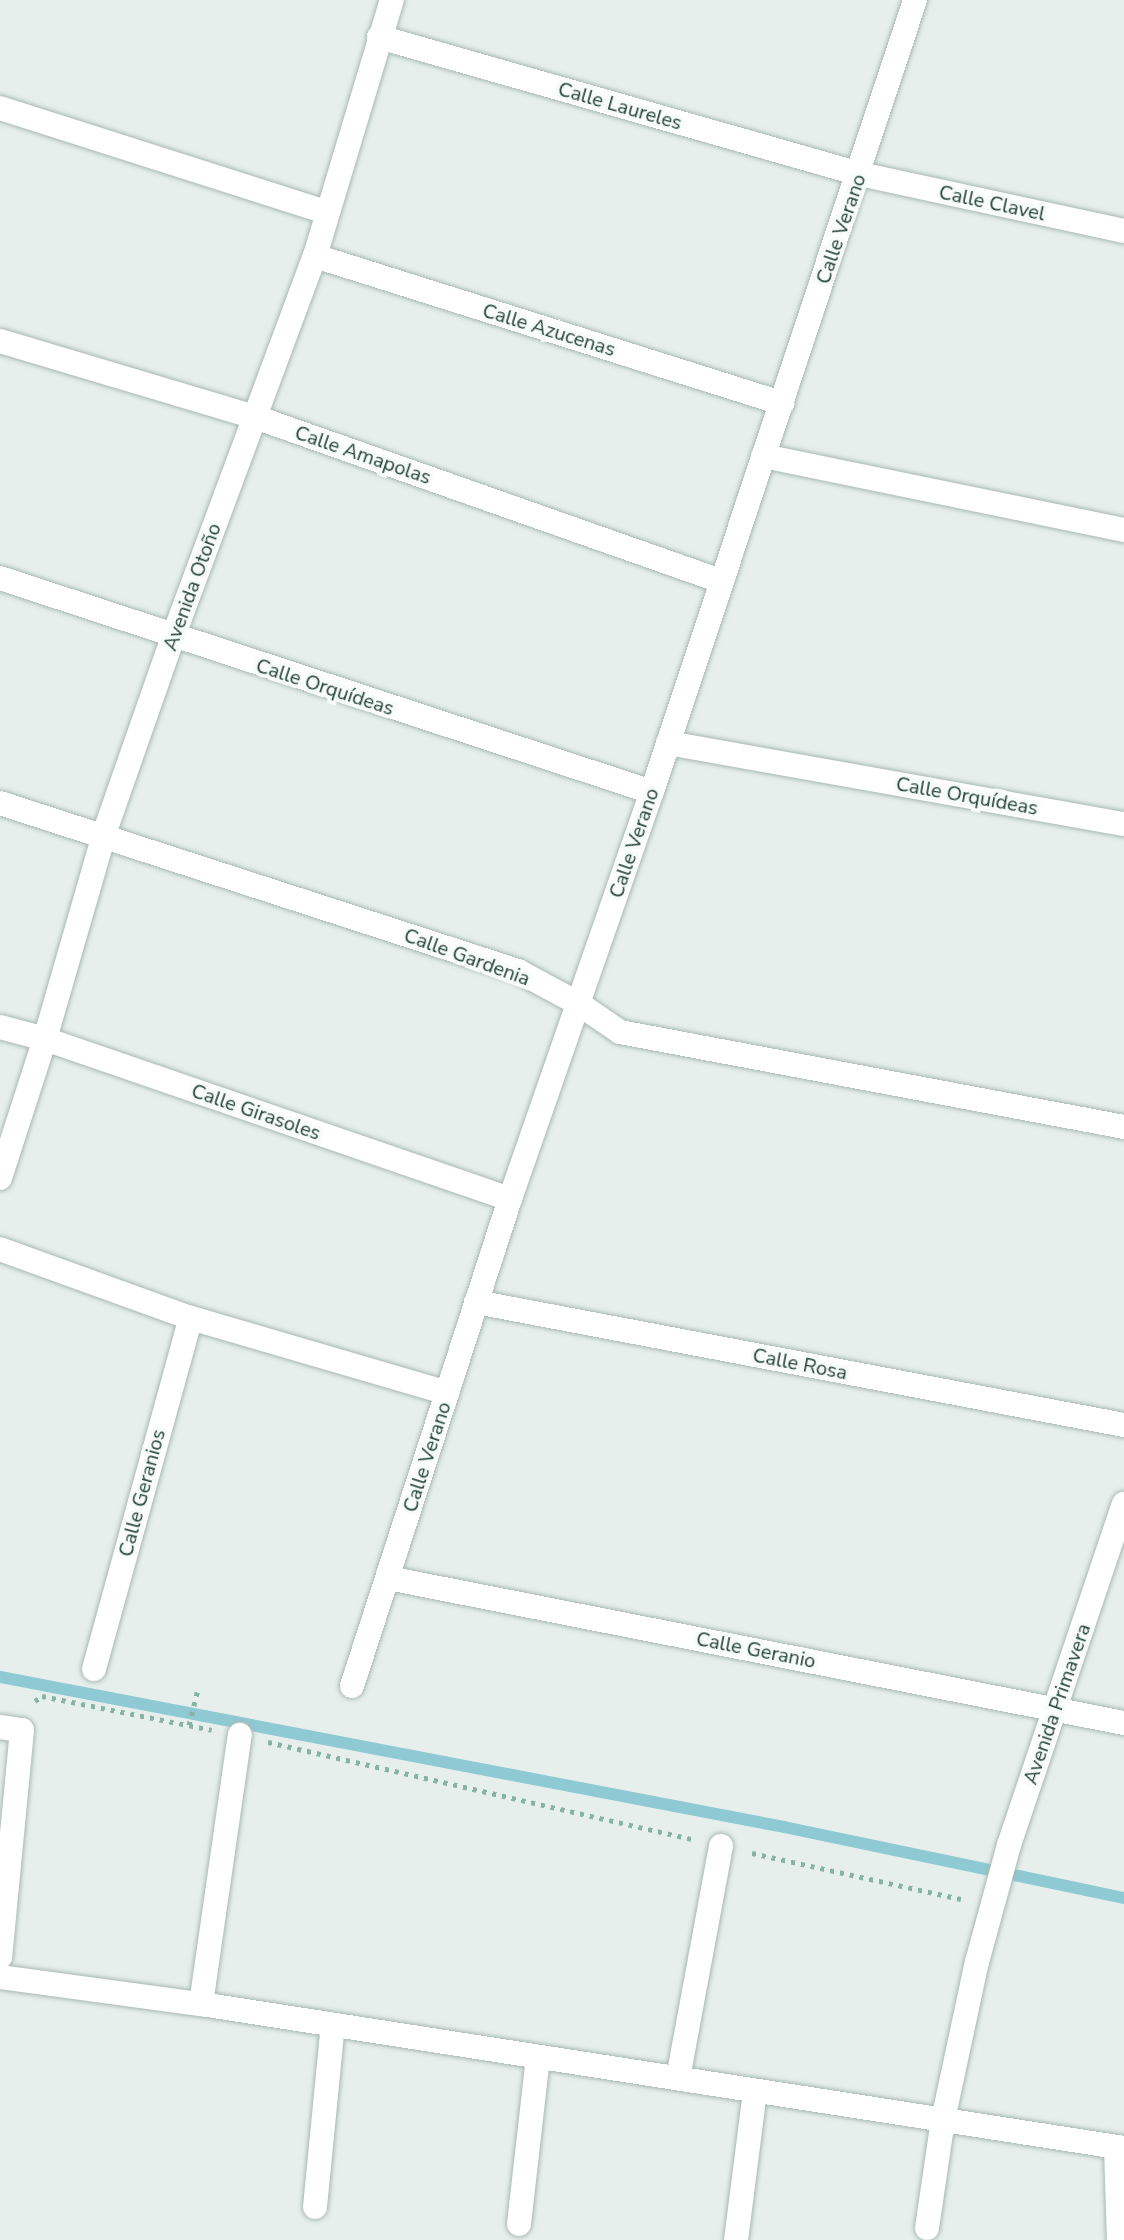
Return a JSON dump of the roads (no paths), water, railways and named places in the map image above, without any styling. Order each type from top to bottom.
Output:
[{"type":"street","name":"Avenida Otoño","points":[[0,1178],[45,1039],[104,834],[173,637],[315,256],[392,0]]},
{"type":"street","name":"Calle Verano","points":[[352,1686],[510,1199],[652,792],[860,174],[915,0]]},
{"type":"street","name":"Calle Laureles","points":[[379,37],[860,174]]},
{"type":"street","points":[[0,108],[326,212]]},
{"type":"street","name":"Calle Clavel","points":[[860,174],[1124,231]]},
{"type":"street","name":"Calle Azucenas","points":[[315,256],[782,403]]},
{"type":"street","name":"Calle Amapolas","points":[[0,341],[255,417],[722,581]]},
{"type":"street","points":[[763,456],[1124,530]]},
{"type":"street","name":"Calle Orquídeas","points":[[0,578],[652,792]]},
{"type":"street","name":"Calle Orquídeas","points":[[668,743],[1124,824]]},
{"type":"street","name":"Calle Gardenia","points":[[0,803],[104,834],[518,971],[579,1004],[620,1032],[1124,1127]]},
{"type":"street","name":"Calle Girasoles","points":[[0,1027],[45,1039],[510,1199]]},
{"type":"street","points":[[0,1249],[191,1318],[447,1393]]},
{"type":"street","name":"Calle Rosa","points":[[476,1302],[1124,1425]]},
{"type":"street","name":"Calle Geranios","points":[[94,1669],[191,1318]]},
{"type":"street","name":"Avenida Primavera","points":[[927,2228],[943,2120],[977,1962],[1009,1845],[1124,1504]]},
{"type":"street","name":"Calle Geranio","points":[[388,1578],[1124,1723]]},
{"type":"street","points":[[0,1957],[11,1728]]},
{"type":"street","points":[[201,2004],[240,1735]]},
{"type":"street","points":[[678,2078],[721,1846]]},
{"type":"street","points":[[0,1977],[201,2004],[1120,2148],[1119,2240]]},
{"type":"street","points":[[315,2207],[333,2025]]},
{"type":"street","points":[[519,2224],[538,2057]]},
{"type":"street","points":[[736,2240],[755,2091]]},
{"type":"waterway","points":[[0,1677],[784,1827],[1124,1898]]}]
